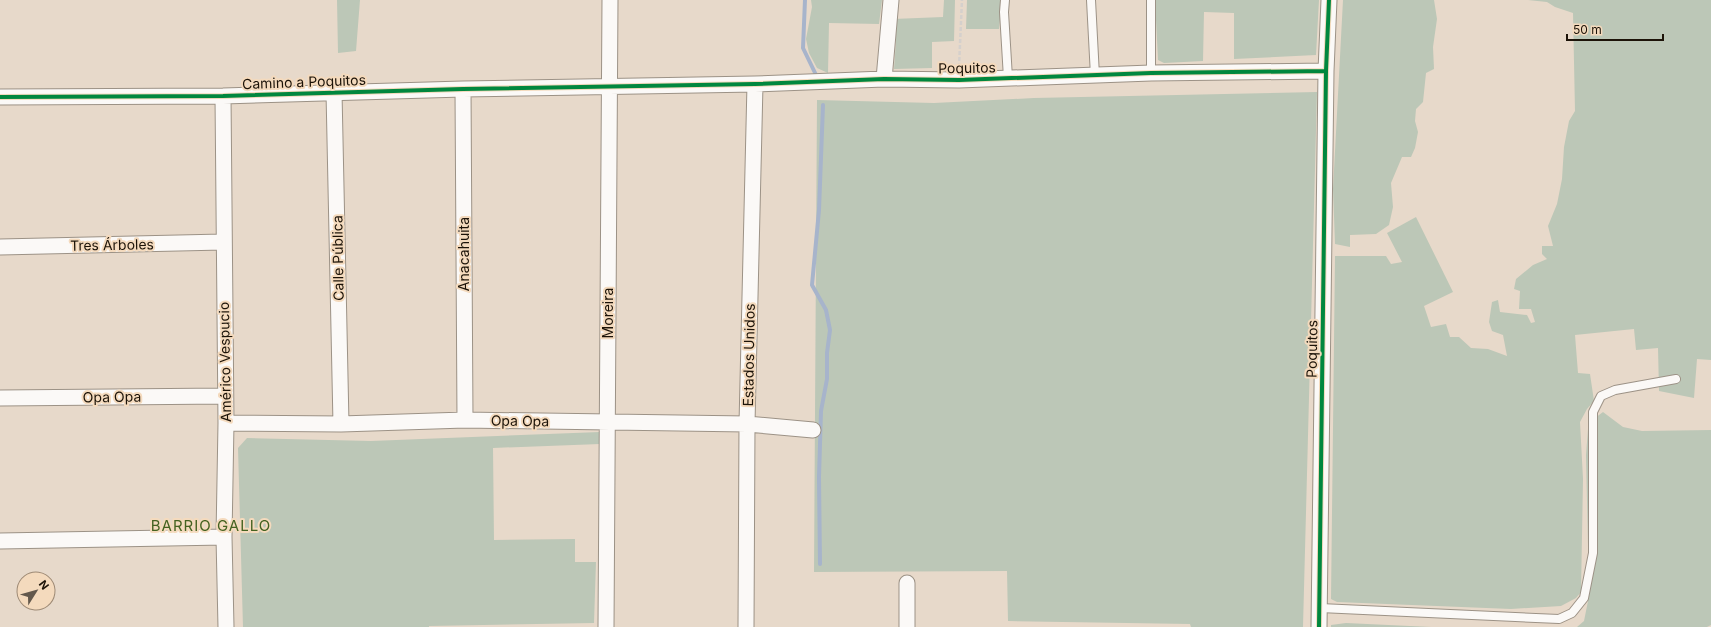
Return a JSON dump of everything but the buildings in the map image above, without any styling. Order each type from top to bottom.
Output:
[{"type":"street","name":"Moreira","points":[[606,627],[610,0]]},
{"type":"street","points":[[884,79],[891,0]]},
{"type":"street","name":"Poquitos","points":[[1319,627],[1326,71],[1329,0]]},
{"type":"street","name":"Poquitos","points":[[610,86],[755,84],[884,79],[959,80],[1151,73],[1326,71]]},
{"type":"street","name":"Estados Unidos","points":[[746,627],[747,424],[755,84]]},
{"type":"street","name":"Camino a Poquitos","points":[[0,97],[223,96],[610,86]]},
{"type":"street","name":"Anacahuita","points":[[463,89],[465,420]]},
{"type":"street","name":"Calle Pública","points":[[334,92],[341,424]]},
{"type":"street","name":"Américo Vespucio","points":[[223,96],[223,242],[226,424],[224,537],[226,627]]},
{"type":"street","name":"Tres Árboles","points":[[0,247],[223,242]]},
{"type":"street","name":"Opa Opa","points":[[0,398],[225,396]]},
{"type":"street","name":"Opa Opa","points":[[226,424],[341,424],[465,420],[747,424],[813,430]]},
{"type":"street","points":[[0,541],[224,537]]},
{"type":"street","points":[[907,583],[907,627]]},
{"type":"lane","points":[[1005,0],[1004,12],[1008,78]]},
{"type":"lane","points":[[1091,0],[1095,76]]},
{"type":"lane","points":[[1151,0],[1151,73]]},
{"type":"lane","points":[[1320,608],[1559,619],[1572,613],[1584,598],[1593,552],[1592,412],[1601,396],[1614,390],[1676,379]]},
{"type":"path","points":[[959,80],[962,0]]},
{"type":"green space","points":[[337,0],[360,0],[356,51],[338,53]]},
{"type":"green space","points":[[811,0],[882,0],[879,24],[829,23],[828,73],[817,68],[809,53],[806,39],[812,7]]},
{"type":"green space","points":[[944,0],[955,0],[954,41],[932,42],[932,68],[894,69],[896,41],[893,31],[893,19],[943,17]]},
{"type":"green space","points":[[967,0],[1002,0],[999,29],[966,29]]},
{"type":"green space","points":[[1155,0],[1319,0],[1316,55],[1234,59],[1234,13],[1204,12],[1203,61],[1164,63],[1158,60]]},
{"type":"green space","points":[[1343,0],[1434,0],[1437,19],[1433,47],[1434,69],[1426,73],[1423,102],[1416,109],[1415,121],[1418,132],[1415,148],[1411,157],[1402,157],[1391,183],[1393,207],[1389,225],[1376,234],[1350,235],[1350,247],[1335,244],[1333,189]]},
{"type":"green space","points":[[1528,0],[1711,0],[1711,360],[1697,359],[1694,398],[1659,391],[1658,348],[1636,350],[1634,329],[1575,335],[1578,373],[1590,374],[1594,401],[1587,409],[1580,422],[1583,479],[1581,592],[1576,598],[1561,606],[1511,609],[1337,602],[1331,599],[1335,256],[1386,256],[1391,264],[1402,262],[1387,233],[1416,217],[1453,292],[1424,306],[1431,327],[1446,324],[1450,337],[1459,337],[1471,348],[1488,349],[1507,356],[1503,335],[1492,331],[1489,322],[1492,302],[1498,300],[1500,312],[1527,315],[1531,323],[1535,322],[1531,309],[1519,309],[1520,291],[1514,289],[1516,279],[1533,265],[1547,259],[1542,254],[1542,246],[1553,246],[1548,226],[1557,204],[1562,179],[1564,147],[1569,121],[1575,111],[1573,13],[1555,7],[1547,2]]},
{"type":"green space","points":[[1317,92],[1303,627],[1191,627],[1190,624],[1008,621],[1007,571],[814,572],[817,100],[934,103],[1034,98]]},
{"type":"green space","points":[[1603,412],[1623,427],[1642,431],[1711,430],[1711,625],[1707,627],[1577,627],[1584,621],[1588,601],[1586,455],[1588,429],[1595,418]]},
{"type":"green space","points":[[600,432],[600,444],[493,448],[494,540],[575,539],[575,562],[596,562],[594,623],[429,627],[243,627],[238,448],[247,438],[371,441]]},
{"type":"green space","points":[[1346,623],[1431,627],[1331,627],[1331,625]]},
{"type":"waterway","points":[[805,0],[803,48],[818,79]]},
{"type":"waterway","points":[[820,564],[819,477],[821,411],[827,379],[827,353],[830,330],[826,310],[812,285],[819,210],[823,105]]},
{"type":"cycle path","points":[[1319,627],[1326,71],[1329,0]]},
{"type":"cycle path","points":[[0,97],[223,96],[463,89],[755,84],[884,79],[959,80],[1151,73],[1326,71]]},
{"type":"district","name":"BARRIO GALLO","points":[[211,526]]}]
